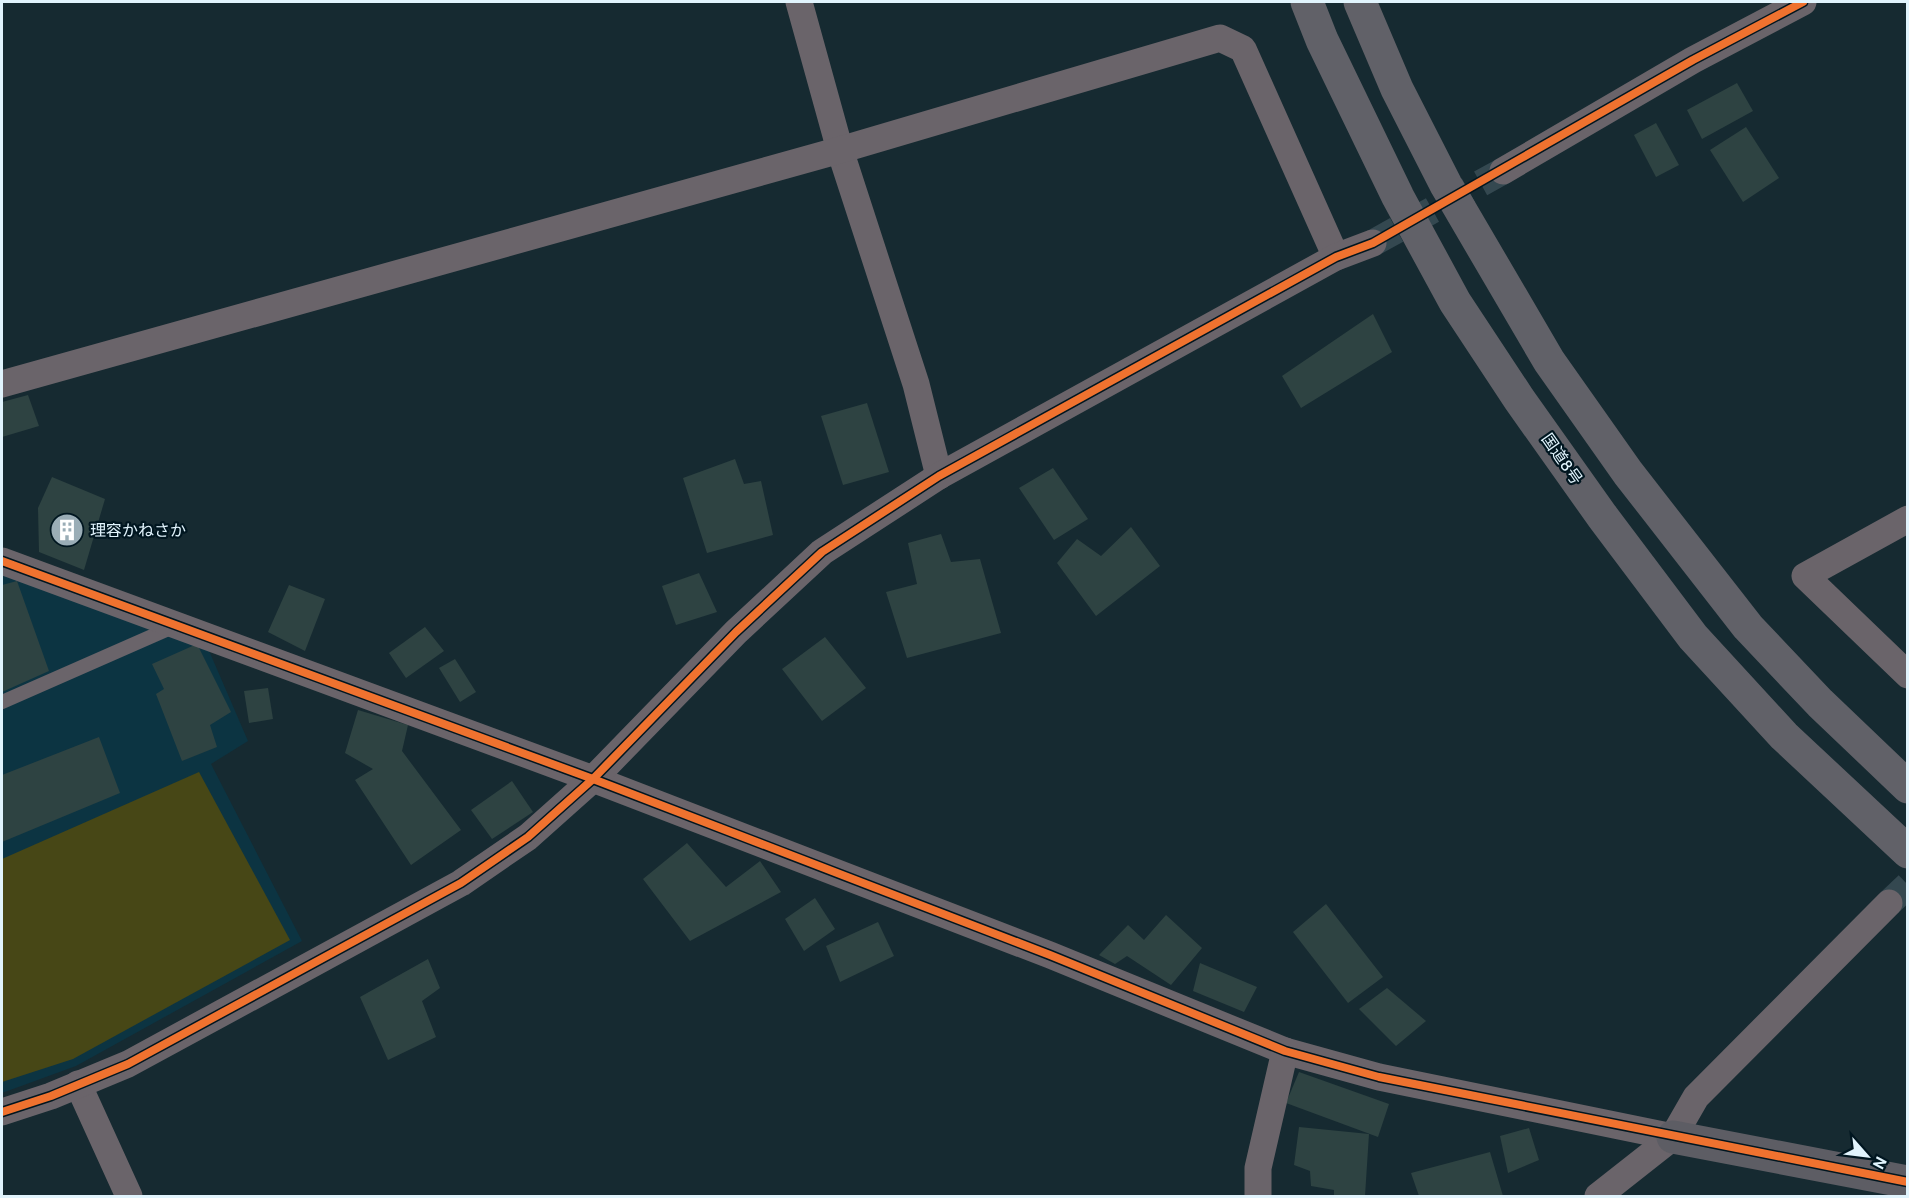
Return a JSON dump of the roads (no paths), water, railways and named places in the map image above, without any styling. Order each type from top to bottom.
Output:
[{"type":"highway","name":"国道8号","points":[[1307,2],[1322,40],[1393,187],[1455,303],[1532,417],[1694,637],[1784,736],[1908,852]]},
{"type":"highway","points":[[1360,2],[1396,89],[1446,185],[1549,361],[1628,473],[1748,627],[1820,703],[1908,787]]},
{"type":"street","points":[[799,2],[840,150],[916,384],[939,476]]},
{"type":"street","points":[[1503,171],[1693,60],[1803,2]]},
{"type":"street","points":[[2,384],[840,150],[1220,38],[1243,49],[1336,257]]},
{"type":"street","points":[[2,1112],[128,1064],[461,883],[528,837],[593,778],[736,632],[822,552],[939,476],[1336,257],[1373,243]]},
{"type":"street","points":[[1908,519],[1805,576],[1908,675]]},
{"type":"street","points":[[2,561],[593,778],[1050,955],[1285,1051],[1379,1077],[1908,1182]]},
{"type":"street","points":[[1598,1197],[1673,1137],[1696,1097],[1889,903]]},
{"type":"street","points":[[1258,1197],[1258,1168],[1285,1051]]},
{"type":"street","points":[[78,1084],[129,1197]]},
{"type":"lane","points":[[2,702],[177,625]]},
{"type":"tunnel","points":[[1373,243],[1503,171]]},
{"type":"tunnel","points":[[1889,903],[1908,885]]},
{"type":"place","name":"理容かねさか","points":[[67,530]]}]
